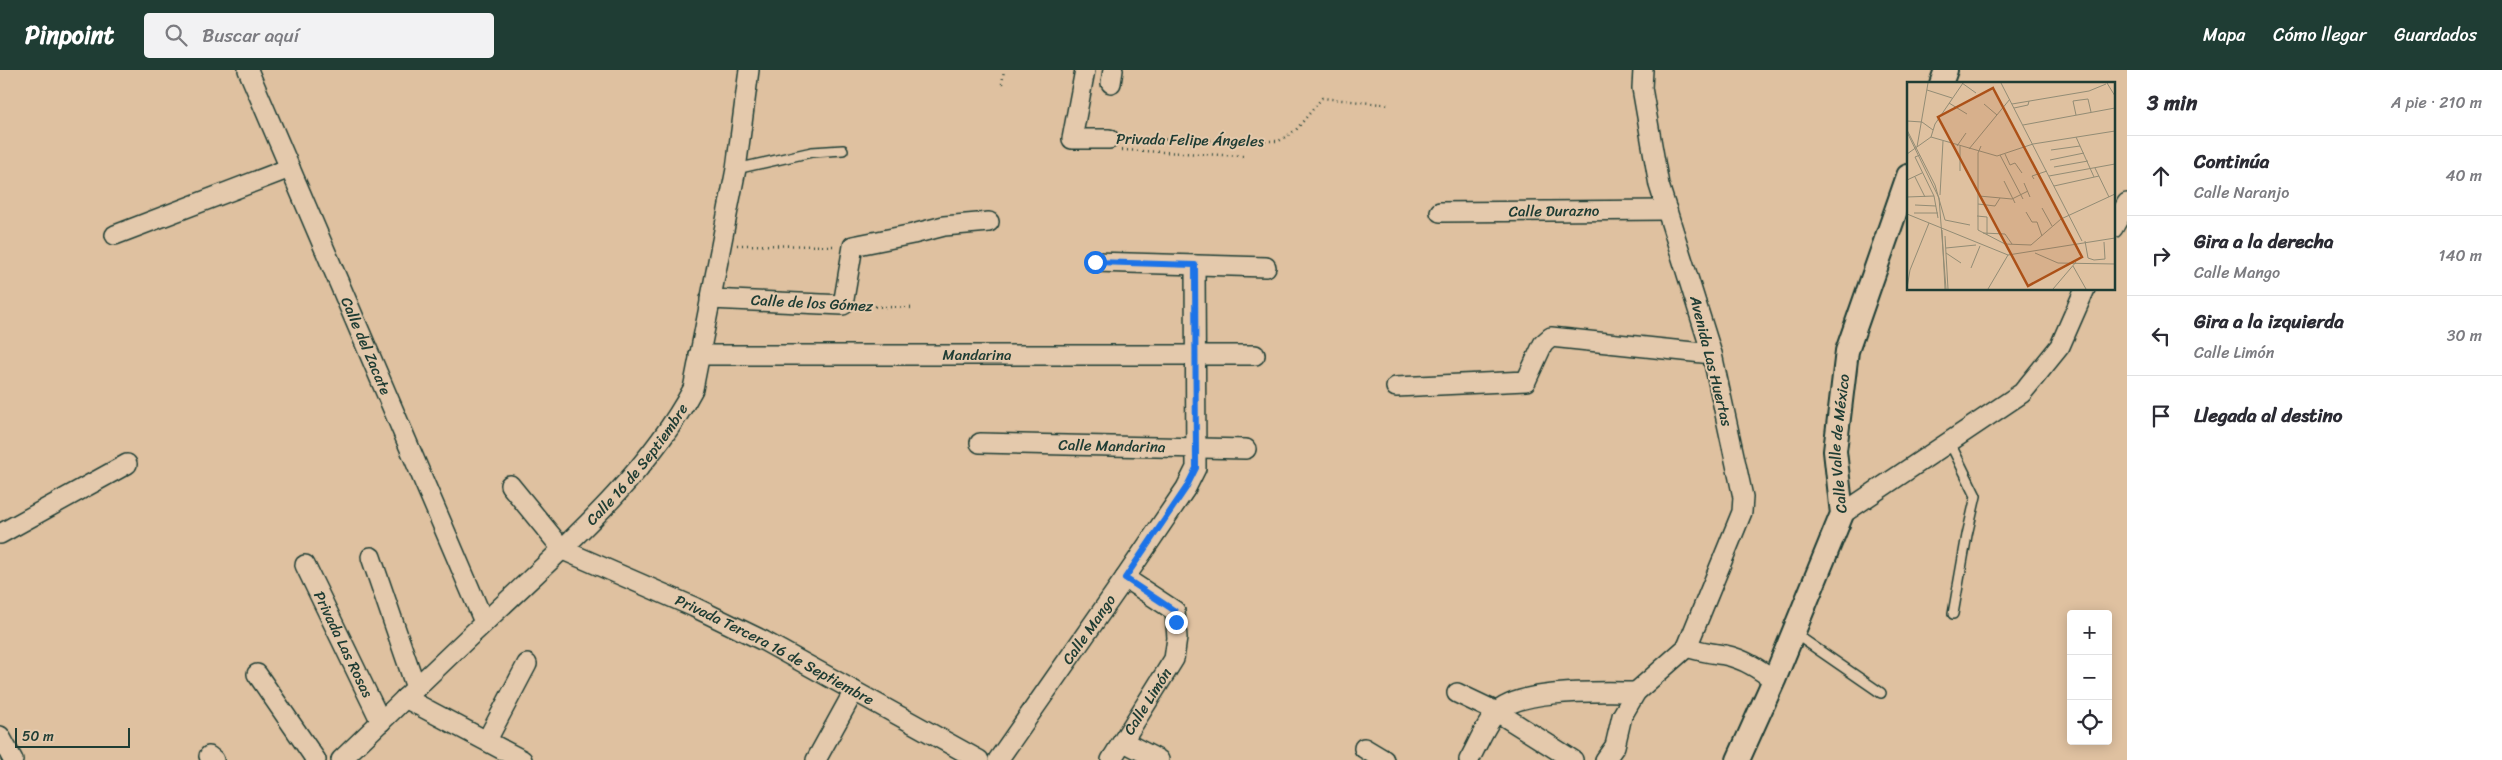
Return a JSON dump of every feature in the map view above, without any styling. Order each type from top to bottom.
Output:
[{"type":"street","name":"Calle del Zacate","points":[[248,70],[484,622]]},
{"type":"street","name":"Calle 16 de Septiembre","points":[[342,760],[484,622],[563,550],[642,463],[675,422],[693,389],[736,169],[749,70]]},
{"type":"street","name":"Privada Felipe Ángeles","points":[[1085,70],[1072,139],[1109,139]]},
{"type":"street","name":"Avenida Las Huertas","points":[[1605,760],[1615,746],[1622,716],[1636,692],[1687,647],[1742,512],[1743,497],[1712,354],[1659,185],[1642,88],[1643,70]]},
{"type":"street","points":[[1942,82],[1946,70]]},
{"type":"street","points":[[115,235],[290,168]]},
{"type":"street","name":"Calle Valle de México","points":[[1738,760],[1774,680],[1792,632],[1842,514],[1835,451],[1847,351],[1907,179]]},
{"type":"street","points":[[2119,224],[2127,203]]},
{"type":"street","name":"Calle Durazno","points":[[1440,212],[1668,210]]},
{"type":"street","points":[[844,305],[852,246],[944,226],[989,222]]},
{"type":"street","points":[[1095,262],[1229,268],[1244,266],[1266,267]]},
{"type":"street","name":"Calle Mango","points":[[998,760],[1125,578],[1186,488],[1196,468],[1197,357],[1195,265]]},
{"type":"street","points":[[1842,514],[2022,393],[2060,346],[2085,290]]},
{"type":"street","name":"Calle de los Gómez","points":[[710,299],[844,305]]},
{"type":"street","points":[[1396,387],[1526,381],[1543,344],[1551,337],[1712,354]]},
{"type":"street","name":"Mandarina","points":[[699,355],[1197,357],[1254,355]]},
{"type":"street","name":"Calle Mandarina","points":[[980,443],[1246,449]]},
{"type":"street","points":[[0,534],[127,464]]},
{"type":"street","points":[[510,485],[563,550]]},
{"type":"street","name":"Privada Tercera 16 de Septiembre","points":[[563,550],[747,633],[979,760]]},
{"type":"street","points":[[371,557],[411,693],[522,760]]},
{"type":"street","name":"Privada Las Rosas","points":[[305,565],[381,722]]},
{"type":"street","name":"Calle Limón","points":[[1111,760],[1124,742],[1174,659],[1177,638],[1175,611],[1125,578]]},
{"type":"street","points":[[1687,647],[1706,654],[1741,660],[1758,668],[1774,680]]},
{"type":"street","points":[[487,740],[527,664]]},
{"type":"street","points":[[257,674],[316,760]]},
{"type":"street","points":[[816,760],[854,691]]},
{"type":"street","points":[[1469,760],[1497,712],[1520,700],[1548,694],[1576,692],[1636,692]]},
{"type":"street","points":[[1457,693],[1497,712],[1573,760]]},
{"type":"street","points":[[0,736],[13,760]]},
{"type":"street","points":[[1124,742],[1159,760]]},
{"type":"street","points":[[1364,748],[1384,760]]},
{"type":"lane","points":[[736,169],[812,152],[843,150]]},
{"type":"lane","points":[[1949,441],[1976,496],[1953,614]]},
{"type":"lane","points":[[1792,632],[1881,693]]},
{"type":"path","points":[[1002,84],[1004,70]]},
{"type":"path","name":"Privada Felipe Ángeles","points":[[1109,139],[1279,142],[1296,130],[1322,98],[1390,105]]},
{"type":"path","points":[[1109,139],[1111,150],[1244,156]]},
{"type":"path","points":[[721,244],[852,246]]},
{"type":"path","name":"Calle de los Gómez","points":[[844,305],[914,308]]},
{"type":"route","points":[[1095,262],[1195,265],[1197,357],[1196,468],[1186,488],[1125,578],[1175,611],[1176,622]]}]
